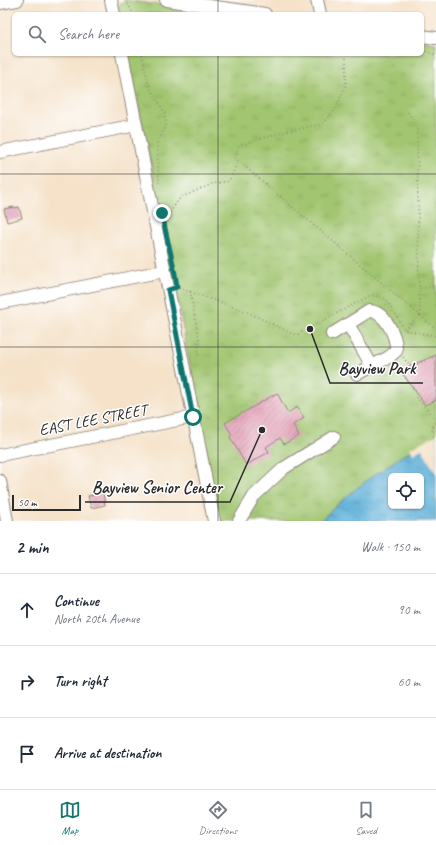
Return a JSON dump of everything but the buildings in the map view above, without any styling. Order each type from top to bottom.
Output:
[{"type":"street","points":[[0,3],[17,0]]},
{"type":"street","points":[[111,0],[114,12]]},
{"type":"street","points":[[166,0],[251,12]]},
{"type":"street","points":[[317,0],[320,12]]},
{"type":"street","points":[[424,36],[436,38]]},
{"type":"street","points":[[122,56],[214,521]]},
{"type":"street","points":[[0,152],[136,125]]},
{"type":"street","points":[[0,303],[164,271]]},
{"type":"street","points":[[332,334],[369,311],[375,311],[382,316],[396,344],[396,351],[389,357],[357,374]]},
{"type":"street","points":[[348,324],[372,366]]},
{"type":"street","name":"EAST LEE STREET","points":[[0,455],[193,417]]},
{"type":"street","points":[[239,521],[254,496],[284,468],[334,437]]},
{"type":"street","points":[[0,481],[7,521]]},
{"type":"path","points":[[126,0],[132,12]]},
{"type":"path","points":[[424,51],[436,55]]},
{"type":"path","points":[[142,56],[148,84],[165,113],[166,126],[157,143],[160,188]]},
{"type":"path","points":[[346,56],[346,85],[335,110],[322,124],[288,131],[239,145],[235,158],[436,329]]},
{"type":"path","points":[[405,330],[420,315],[417,126],[408,112]]},
{"type":"path","points":[[162,218],[163,222],[173,205],[180,198],[212,184],[229,181],[238,160]]},
{"type":"path","points":[[168,290],[177,287],[190,291],[245,311],[293,334],[298,334]]},
{"type":"path","points":[[420,288],[436,287]]},
{"type":"path","points":[[190,291],[199,339],[198,357]]},
{"type":"path","points":[[398,359],[402,356],[410,368],[436,356]]},
{"type":"path","points":[[394,363],[418,394],[416,396],[436,420],[432,431]]},
{"type":"green space","points":[[124,0],[211,12],[119,12],[118,6]]},
{"type":"green space","points":[[424,41],[436,43],[436,437],[375,474],[320,521],[219,521],[163,222],[128,56],[424,56]]},
{"type":"water","points":[[436,437],[436,521],[320,521],[375,474]]},
{"type":"pier","points":[[436,435],[436,474],[422,449],[413,454],[410,448]]},
{"type":"place","name":"Bayview Park","points":[[310,329]]},
{"type":"place","name":"Bayview Senior Center","points":[[262,430]]},
{"type":"route","points":[[162,213],[170,255],[174,266],[177,287],[168,290],[193,417]]}]
